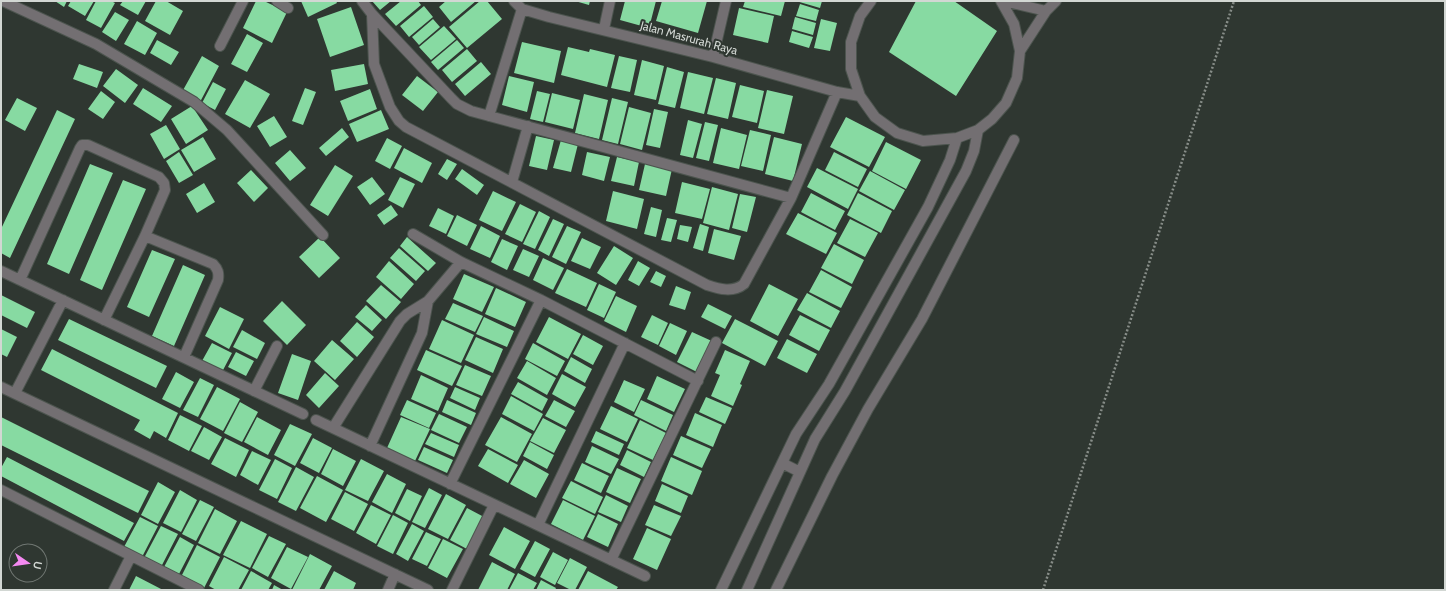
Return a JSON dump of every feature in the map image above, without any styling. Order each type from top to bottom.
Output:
[{"type":"street","points":[[3,1],[96,44],[194,102],[227,130],[323,235]]},
{"type":"street","points":[[220,46],[243,1]]},
{"type":"street","points":[[277,1],[288,8]]},
{"type":"street","points":[[362,1],[372,14],[451,98],[464,108],[791,198]]},
{"type":"street","name":"Jalan Masrurah Raya","points":[[514,1],[522,9],[549,17],[604,29],[837,92],[860,96]]},
{"type":"street","points":[[604,29],[610,1]]},
{"type":"street","points":[[713,58],[726,1]]},
{"type":"street","points":[[871,1],[860,16],[851,42],[851,69],[860,96],[876,117],[897,133],[923,140],[958,138],[978,130],[992,119],[1006,103],[1017,78],[1020,51],[1014,24],[1001,1]]},
{"type":"street","points":[[1004,1],[1046,11]]},
{"type":"street","points":[[1020,51],[1046,11],[1056,1]]},
{"type":"street","points":[[489,116],[522,9]]},
{"type":"street","points":[[372,14],[374,64],[390,107],[399,121],[412,130],[707,286],[724,290],[736,288],[744,284],[791,198],[837,92]]},
{"type":"street","points":[[512,182],[528,126]]},
{"type":"street","points":[[747,590],[815,439],[845,391],[966,171],[974,151],[978,130]]},
{"type":"street","points":[[721,590],[796,434],[829,384],[928,207],[950,160],[958,138]]},
{"type":"street","points":[[776,590],[853,436],[922,318],[1014,140]]},
{"type":"street","points":[[20,280],[82,145],[88,145],[159,177],[162,181],[164,190],[145,236],[104,320]]},
{"type":"street","points":[[413,234],[461,262],[541,300],[698,381]]},
{"type":"street","points":[[145,236],[217,267],[218,280],[184,357]]},
{"type":"street","points":[[333,428],[400,321],[407,314],[428,301],[461,262]]},
{"type":"street","points":[[1,271],[303,414]]},
{"type":"street","points":[[15,393],[63,300]]},
{"type":"street","points":[[450,484],[541,300]]},
{"type":"street","points":[[370,446],[422,333],[428,301]]},
{"type":"street","points":[[611,560],[716,342]]},
{"type":"street","points":[[538,525],[625,343]]},
{"type":"street","points":[[254,391],[277,346]]},
{"type":"street","points":[[1,387],[428,590]]},
{"type":"street","points":[[316,420],[646,576]]},
{"type":"street","points":[[782,463],[800,472]]},
{"type":"street","points":[[1,490],[198,590]]},
{"type":"street","points":[[452,590],[494,504]]},
{"type":"street","points":[[114,590],[131,556]]},
{"type":"street","points":[[388,590],[396,574]]},
{"type":"path","points":[[1043,590],[1234,1]]},
{"type":"building","points":[[55,1],[67,1],[64,7]]},
{"type":"building","points":[[71,1],[94,1],[85,16],[68,6]]},
{"type":"building","points":[[96,1],[111,1],[115,3],[101,28],[86,20]]},
{"type":"building","points":[[123,1],[146,1],[138,15],[120,5]]},
{"type":"building","points":[[156,1],[166,1],[183,11],[170,35],[145,21]]},
{"type":"building","points":[[256,1],[264,1],[287,12],[272,43],[243,28]]},
{"type":"building","points":[[301,1],[336,1],[337,3],[308,17]]},
{"type":"building","points":[[372,1],[391,1],[380,10]]},
{"type":"building","points":[[401,1],[418,1],[421,5],[396,26],[385,14]]},
{"type":"building","points":[[446,1],[476,1],[451,22],[439,7]]},
{"type":"building","points":[[480,1],[487,1],[502,19],[467,48],[449,27]]},
{"type":"building","points":[[575,1],[590,1],[589,5]]},
{"type":"building","points":[[625,1],[656,1],[649,28],[620,20]]},
{"type":"building","points":[[662,1],[707,1],[698,33],[656,21]]},
{"type":"building","points":[[745,1],[785,1],[781,16],[743,7]]},
{"type":"building","points":[[796,1],[822,1],[820,8]]},
{"type":"building","points":[[916,1],[954,1],[997,31],[956,96],[889,52]]},
{"type":"building","points":[[800,4],[819,10],[816,21],[796,16]]},
{"type":"building","points":[[424,6],[433,17],[409,37],[400,26]]},
{"type":"building","points":[[351,7],[364,45],[330,57],[317,19]]},
{"type":"building","points":[[739,8],[774,16],[768,43],[733,35]]},
{"type":"building","points":[[115,12],[129,20],[116,41],[102,32]]},
{"type":"building","points":[[795,17],[816,23],[813,35],[792,29]]},
{"type":"building","points":[[433,19],[440,27],[419,45],[412,37]]},
{"type":"building","points":[[821,19],[837,23],[830,51],[814,48]]},
{"type":"building","points":[[137,21],[157,33],[145,55],[124,44]]},
{"type":"building","points":[[444,26],[456,39],[431,60],[419,47]]},
{"type":"building","points":[[792,31],[813,37],[809,48],[789,42]]},
{"type":"building","points":[[247,34],[263,43],[247,72],[231,64]]},
{"type":"building","points":[[157,40],[179,52],[171,65],[150,53]]},
{"type":"building","points":[[457,40],[464,48],[438,70],[431,62]]},
{"type":"building","points":[[522,42],[561,51],[554,83],[514,73]]},
{"type":"building","points":[[568,47],[589,52],[590,49],[615,55],[607,87],[561,75]]},
{"type":"building","points":[[467,49],[477,61],[452,82],[442,70]]},
{"type":"building","points":[[202,56],[219,66],[200,102],[182,92]]},
{"type":"building","points":[[619,56],[637,60],[630,92],[611,88]]},
{"type":"building","points":[[642,60],[664,66],[656,100],[634,95]]},
{"type":"building","points":[[481,62],[491,74],[465,96],[455,84]]},
{"type":"building","points":[[79,64],[103,72],[97,88],[73,79]]},
{"type":"building","points":[[364,64],[368,84],[335,91],[331,70]]},
{"type":"building","points":[[667,67],[684,72],[675,108],[658,104]]},
{"type":"building","points":[[116,69],[138,85],[125,103],[103,86]]},
{"type":"building","points":[[688,72],[713,78],[704,114],[680,108]]},
{"type":"building","points":[[417,76],[438,92],[423,111],[402,95]]},
{"type":"building","points":[[509,76],[534,82],[527,112],[502,105]]},
{"type":"building","points":[[716,78],[736,83],[728,119],[707,114]]},
{"type":"building","points":[[245,80],[270,94],[250,128],[225,114]]},
{"type":"building","points":[[213,82],[226,89],[215,110],[202,103]]},
{"type":"building","points":[[740,85],[764,91],[757,123],[732,117]]},
{"type":"building","points":[[143,88],[172,106],[161,122],[133,104]]},
{"type":"building","points":[[305,88],[316,92],[303,125],[292,121]]},
{"type":"building","points":[[370,89],[377,109],[348,121],[340,101]]},
{"type":"building","points":[[767,90],[793,96],[784,134],[758,128]]},
{"type":"building","points":[[101,91],[115,102],[103,119],[88,109]]},
{"type":"building","points":[[537,91],[550,94],[543,122],[530,119]]},
{"type":"building","points":[[552,93],[580,100],[573,129],[545,122]]},
{"type":"building","points":[[584,94],[608,100],[599,139],[575,133]]},
{"type":"building","points":[[17,98],[37,108],[25,131],[5,120]]},
{"type":"building","points":[[612,98],[628,102],[618,144],[602,140]]},
{"type":"building","points":[[192,106],[208,130],[186,144],[171,119]]},
{"type":"building","points":[[629,107],[651,113],[642,150],[620,144]]},
{"type":"building","points":[[654,109],[668,112],[660,148],[646,145]]},
{"type":"building","points":[[57,110],[75,119],[10,258],[1,253],[1,229]]},
{"type":"building","points":[[381,110],[389,129],[357,142],[349,124]]},
{"type":"building","points":[[274,116],[287,137],[270,147],[257,126]]},
{"type":"building","points":[[846,117],[885,137],[869,167],[830,147]]},
{"type":"building","points":[[688,120],[702,124],[693,158],[680,155]]},
{"type":"building","points":[[705,122],[718,125],[709,161],[696,158]]},
{"type":"building","points":[[166,125],[180,149],[164,159],[150,134]]},
{"type":"building","points":[[342,128],[349,137],[326,156],[319,148]]},
{"type":"building","points":[[721,128],[747,135],[739,169],[713,163]]},
{"type":"building","points":[[750,130],[771,135],[763,171],[741,166]]},
{"type":"building","points":[[536,136],[554,140],[547,170],[529,166]]},
{"type":"building","points":[[203,137],[216,159],[194,172],[181,150]]},
{"type":"building","points":[[774,137],[802,144],[793,181],[765,174]]},
{"type":"building","points":[[387,138],[402,146],[390,169],[375,161]]},
{"type":"building","points":[[561,140],[578,144],[571,172],[553,168]]},
{"type":"building","points":[[886,142],[921,160],[906,189],[872,171]]},
{"type":"building","points":[[404,148],[432,163],[422,183],[394,168]]},
{"type":"building","points":[[290,150],[306,168],[290,181],[275,163]]},
{"type":"building","points":[[179,152],[193,175],[179,183],[166,161]]},
{"type":"building","points":[[587,152],[610,157],[604,181],[582,175]]},
{"type":"building","points":[[834,152],[867,169],[858,187],[825,170]]},
{"type":"building","points":[[617,157],[639,162],[634,186],[611,181]]},
{"type":"building","points":[[447,159],[457,164],[447,180],[438,174]]},
{"type":"building","points":[[90,164],[113,173],[69,274],[47,264]]},
{"type":"building","points":[[645,164],[672,169],[666,196],[639,190]]},
{"type":"building","points":[[335,165],[353,176],[328,216],[310,205]]},
{"type":"building","points":[[817,168],[858,189],[848,209],[807,187]]},
{"type":"building","points":[[462,169],[484,185],[477,195],[455,179]]},
{"type":"building","points":[[251,170],[268,188],[254,202],[237,183]]},
{"type":"building","points":[[870,171],[905,190],[894,210],[859,191]]},
{"type":"building","points":[[372,177],[385,194],[370,205],[357,187]]},
{"type":"building","points":[[400,177],[415,184],[403,208],[388,200]]},
{"type":"building","points":[[123,180],[146,189],[102,290],[80,280]]},
{"type":"building","points":[[682,182],[710,189],[702,219],[675,213]]},
{"type":"building","points":[[204,183],[215,202],[197,213],[186,194]]},
{"type":"building","points":[[712,187],[738,194],[729,230],[703,223]]},
{"type":"building","points":[[493,191],[516,202],[502,231],[479,220]]},
{"type":"building","points":[[613,191],[644,199],[637,229],[606,221]]},
{"type":"building","points":[[811,193],[845,211],[835,230],[801,212]]},
{"type":"building","points":[[858,193],[892,211],[881,233],[847,215]]},
{"type":"building","points":[[740,194],[756,197],[747,232],[732,228]]},
{"type":"building","points":[[520,204],[536,212],[522,242],[505,234]]},
{"type":"building","points":[[391,205],[398,215],[384,225],[377,215]]},
{"type":"building","points":[[651,207],[662,210],[656,237],[644,234]]},
{"type":"building","points":[[438,208],[454,216],[446,234],[429,226]]},
{"type":"building","points":[[539,211],[550,217],[535,249],[523,244]]},
{"type":"building","points":[[798,213],[837,233],[826,254],[786,234]]},
{"type":"building","points":[[457,215],[477,225],[467,246],[447,236]]},
{"type":"building","points":[[667,218],[677,220],[671,242],[661,240]]},
{"type":"building","points":[[553,219],[564,224],[549,256],[538,250]]},
{"type":"building","points":[[850,219],[878,233],[865,257],[837,243]]},
{"type":"building","points":[[700,224],[709,227],[703,251],[693,248]]},
{"type":"building","points":[[680,225],[692,227],[688,242],[677,239]]},
{"type":"building","points":[[481,226],[500,236],[490,258],[470,249]]},
{"type":"building","points":[[567,226],[581,232],[566,264],[552,257]]},
{"type":"building","points":[[714,229],[741,236],[734,260],[708,253]]},
{"type":"building","points":[[320,237],[340,258],[319,278],[299,257]]},
{"type":"building","points":[[407,237],[436,263],[428,271],[400,246]]},
{"type":"building","points":[[582,238],[601,247],[590,269],[571,261]]},
{"type":"building","points":[[502,239],[518,246],[507,270],[491,262]]},
{"type":"building","points":[[834,244],[864,260],[852,284],[821,268]]},
{"type":"building","points":[[614,246],[633,258],[616,285],[597,273]]},
{"type":"building","points":[[399,248],[425,271],[416,281],[390,258]]},
{"type":"building","points":[[523,249],[539,256],[529,277],[513,270]]},
{"type":"building","points":[[152,250],[175,259],[149,317],[127,307]]},
{"type":"building","points":[[543,258],[564,268],[553,290],[533,280]]},
{"type":"building","points":[[389,261],[414,284],[401,299],[376,277]]},
{"type":"building","points":[[638,261],[650,268],[639,286],[628,280]]},
{"type":"building","points":[[183,265],[205,275],[174,346],[152,336]]},
{"type":"building","points":[[567,269],[597,283],[586,307],[555,293]]},
{"type":"building","points":[[821,270],[852,287],[841,308],[809,292]]},
{"type":"building","points":[[656,271],[666,276],[661,287],[650,282]]},
{"type":"building","points":[[464,274],[494,287],[482,312],[453,299]]},
{"type":"building","points":[[599,284],[616,292],[604,318],[587,310]]},
{"type":"building","points":[[769,284],[798,299],[778,336],[750,321]]},
{"type":"building","points":[[381,285],[401,302],[386,319],[366,301]]},
{"type":"building","points":[[676,286],[691,292],[685,310],[669,305]]},
{"type":"building","points":[[496,288],[526,302],[515,327],[485,314]]},
{"type":"building","points":[[807,293],[840,311],[831,328],[797,310]]},
{"type":"building","points":[[1,295],[35,312],[27,328],[1,315]]},
{"type":"building","points":[[616,296],[637,306],[626,332],[604,321]]},
{"type":"building","points":[[282,301],[306,325],[287,345],[263,321]]},
{"type":"building","points":[[453,303],[483,316],[475,332],[445,319]]},
{"type":"building","points":[[708,304],[732,316],[725,329],[701,317]]},
{"type":"building","points":[[366,305],[382,320],[372,331],[355,317]]},
{"type":"building","points":[[220,307],[244,319],[229,349],[205,336]]},
{"type":"building","points":[[652,315],[668,323],[658,345],[641,337]]},
{"type":"building","points":[[800,315],[830,330],[819,351],[789,335]]},
{"type":"building","points":[[484,317],[514,331],[507,347],[476,334]]},
{"type":"building","points":[[549,317],[581,334],[568,359],[536,342]]},
{"type":"building","points":[[69,319],[167,366],[156,388],[58,340]]},
{"type":"building","points":[[735,319],[778,341],[765,366],[722,343]]},
{"type":"building","points":[[442,320],[474,335],[461,363],[429,349]]},
{"type":"building","points":[[357,322],[374,337],[357,357],[340,341]]},
{"type":"building","points":[[670,323],[687,331],[676,355],[659,346]]},
{"type":"building","points":[[1,329],[17,337],[7,357],[1,354]]},
{"type":"building","points":[[242,330],[265,343],[257,359],[233,347]]},
{"type":"building","points":[[692,332],[714,342],[699,373],[677,362]]},
{"type":"building","points":[[583,335],[603,346],[593,365],[573,354]]},
{"type":"building","points":[[476,337],[503,349],[493,373],[465,360]]},
{"type":"building","points":[[787,339],[817,354],[807,373],[777,358]]},
{"type":"building","points":[[332,340],[354,359],[335,380],[314,361]]},
{"type":"building","points":[[212,343],[232,353],[222,372],[202,361]]},
{"type":"building","points":[[533,343],[565,361],[557,376],[525,359]]},
{"type":"building","points":[[52,349],[178,413],[166,438],[154,431],[150,439],[134,430],[140,420],[41,370]]},
{"type":"building","points":[[426,350],[462,366],[452,386],[417,370]]},
{"type":"building","points":[[725,350],[750,361],[740,384],[742,385],[733,406],[711,396],[720,375],[715,373]]},
{"type":"building","points":[[236,352],[254,361],[246,376],[228,367]]},
{"type":"building","points":[[292,354],[311,361],[298,400],[278,393]]},
{"type":"building","points":[[571,357],[592,369],[585,383],[564,371]]},
{"type":"building","points":[[527,361],[556,378],[547,395],[517,378]]},
{"type":"building","points":[[465,365],[491,376],[482,396],[456,385]]},
{"type":"building","points":[[176,372],[194,382],[180,408],[162,399]]},
{"type":"building","points":[[325,373],[339,386],[319,408],[306,395]]},
{"type":"building","points":[[562,374],[586,387],[575,407],[552,394]]},
{"type":"building","points":[[421,375],[448,388],[438,411],[411,399]]},
{"type":"building","points":[[657,376],[685,389],[674,412],[647,399]]},
{"type":"building","points":[[200,378],[214,385],[198,417],[183,410]]},
{"type":"building","points":[[624,380],[645,389],[634,412],[614,402]]},
{"type":"building","points":[[518,382],[548,399],[542,411],[511,394]]},
{"type":"building","points":[[217,387],[240,399],[223,431],[200,419]]},
{"type":"building","points":[[455,387],[480,398],[475,410],[450,398]]},
{"type":"building","points":[[511,396],[543,414],[534,431],[502,414]]},
{"type":"building","points":[[706,397],[732,408],[725,424],[699,412]]},
{"type":"building","points":[[407,400],[436,413],[429,428],[400,415]]},
{"type":"building","points":[[447,400],[476,413],[471,425],[442,412]]},
{"type":"building","points":[[554,400],[575,411],[566,427],[545,416]]},
{"type":"building","points":[[641,400],[673,415],[666,431],[634,415]]},
{"type":"building","points":[[240,402],[258,412],[242,442],[224,433]]},
{"type":"building","points":[[611,406],[638,419],[627,442],[600,429]]},
{"type":"building","points":[[695,413],[722,425],[713,447],[686,435]]},
{"type":"building","points":[[439,414],[467,427],[459,443],[431,430]]},
{"type":"building","points":[[180,415],[202,426],[189,451],[168,440]]},
{"type":"building","points":[[1,417],[149,491],[138,513],[1,445]]},
{"type":"building","points":[[257,417],[281,430],[268,455],[244,442]]},
{"type":"building","points":[[401,417],[430,429],[415,461],[387,448]]},
{"type":"building","points":[[501,417],[532,434],[517,462],[485,445]]},
{"type":"building","points":[[543,418],[566,430],[554,453],[530,441]]},
{"type":"building","points":[[640,420],[666,433],[653,460],[627,448]]},
{"type":"building","points":[[290,424],[312,434],[295,466],[274,455]]},
{"type":"building","points":[[204,427],[222,437],[209,460],[191,451]]},
{"type":"building","points":[[596,431],[624,444],[619,455],[591,442]]},
{"type":"building","points":[[431,433],[459,445],[454,457],[425,444]]},
{"type":"building","points":[[681,436],[711,449],[702,468],[673,455]]},
{"type":"building","points":[[225,438],[249,450],[236,477],[211,464]]},
{"type":"building","points":[[313,438],[332,448],[319,473],[300,463]]},
{"type":"building","points":[[530,442],[554,455],[547,469],[523,456]]},
{"type":"building","points":[[592,446],[619,459],[611,474],[585,462]]},
{"type":"building","points":[[424,447],[453,460],[447,473],[418,460]]},
{"type":"building","points":[[333,449],[356,461],[343,486],[321,474]]},
{"type":"building","points":[[488,449],[518,465],[508,483],[478,466]]},
{"type":"building","points":[[627,450],[651,462],[644,477],[620,465]]},
{"type":"building","points":[[252,451],[271,460],[258,485],[240,475]]},
{"type":"building","points":[[7,457],[134,523],[124,541],[1,476],[1,468]]},
{"type":"building","points":[[671,457],[702,471],[692,495],[661,481]]},
{"type":"building","points":[[275,459],[292,468],[277,499],[259,490]]},
{"type":"building","points":[[361,459],[384,471],[368,501],[345,490]]},
{"type":"building","points":[[524,460],[549,474],[536,498],[510,484]]},
{"type":"building","points":[[582,463],[609,476],[601,493],[574,480]]},
{"type":"building","points":[[296,467],[314,477],[296,511],[278,502]]},
{"type":"building","points":[[617,468],[641,479],[630,503],[606,492]]},
{"type":"building","points":[[387,474],[406,484],[392,513],[372,502]]},
{"type":"building","points":[[317,476],[343,490],[326,522],[300,508]]},
{"type":"building","points":[[571,481],[603,497],[595,514],[562,498]]},
{"type":"building","points":[[158,482],[175,492],[158,524],[141,515]]},
{"type":"building","points":[[662,484],[688,496],[681,513],[655,501]]},
{"type":"building","points":[[429,488],[442,495],[425,528],[412,522]]},
{"type":"building","points":[[407,489],[422,496],[410,521],[395,513]]},
{"type":"building","points":[[180,490],[197,500],[181,532],[163,523]]},
{"type":"building","points":[[345,492],[368,504],[354,531],[331,519]]},
{"type":"building","points":[[446,494],[466,505],[448,539],[428,529]]},
{"type":"building","points":[[606,495],[628,506],[621,522],[598,512]]},
{"type":"building","points":[[200,500],[214,507],[196,541],[182,534]]},
{"type":"building","points":[[563,500],[595,516],[583,540],[551,524]]},
{"type":"building","points":[[371,505],[391,515],[376,544],[356,533]]},
{"type":"building","points":[[654,505],[681,516],[671,536],[645,525]]},
{"type":"building","points":[[467,508],[484,517],[467,549],[450,540]]},
{"type":"building","points":[[215,509],[237,521],[220,554],[198,543]]},
{"type":"building","points":[[598,514],[618,524],[608,547],[587,537]]},
{"type":"building","points":[[393,515],[408,523],[393,554],[377,546]]},
{"type":"building","points":[[140,517],[158,526],[142,557],[124,547]]},
{"type":"building","points":[[241,521],[267,534],[250,568],[223,555]]},
{"type":"building","points":[[412,524],[424,531],[408,561],[396,554]]},
{"type":"building","points":[[161,526],[178,534],[161,567],[144,558]]},
{"type":"building","points":[[504,527],[530,541],[515,569],[489,555]]},
{"type":"building","points":[[647,528],[671,539],[657,570],[633,559]]},
{"type":"building","points":[[426,532],[441,539],[427,566],[412,559]]},
{"type":"building","points":[[269,536],[286,544],[268,577],[252,568]]},
{"type":"building","points":[[180,537],[194,545],[179,574],[164,567]]},
{"type":"building","points":[[443,539],[463,549],[447,578],[428,568]]},
{"type":"building","points":[[535,541],[550,549],[535,577],[520,569]]},
{"type":"building","points":[[197,545],[220,557],[204,588],[181,577]]},
{"type":"building","points":[[287,547],[308,557],[291,589],[271,578]]},
{"type":"building","points":[[553,552],[568,560],[555,585],[540,577]]},
{"type":"building","points":[[310,554],[332,566],[319,590],[292,590]]},
{"type":"building","points":[[224,557],[249,570],[238,590],[216,590],[209,586]]},
{"type":"building","points":[[570,558],[587,567],[575,590],[571,590],[557,583]]},
{"type":"building","points":[[492,562],[515,574],[507,590],[478,590]]},
{"type":"building","points":[[251,571],[272,583],[268,590],[241,590]]},
{"type":"building","points":[[334,571],[356,583],[353,590],[324,590]]},
{"type":"building","points":[[588,571],[618,587],[616,590],[578,590]]},
{"type":"building","points":[[518,573],[537,583],[533,590],[509,590]]},
{"type":"building","points":[[136,576],[163,590],[129,590]]},
{"type":"building","points":[[541,580],[556,588],[555,590],[536,590]]},
{"type":"building","points":[[274,585],[283,590],[272,590]]}]
